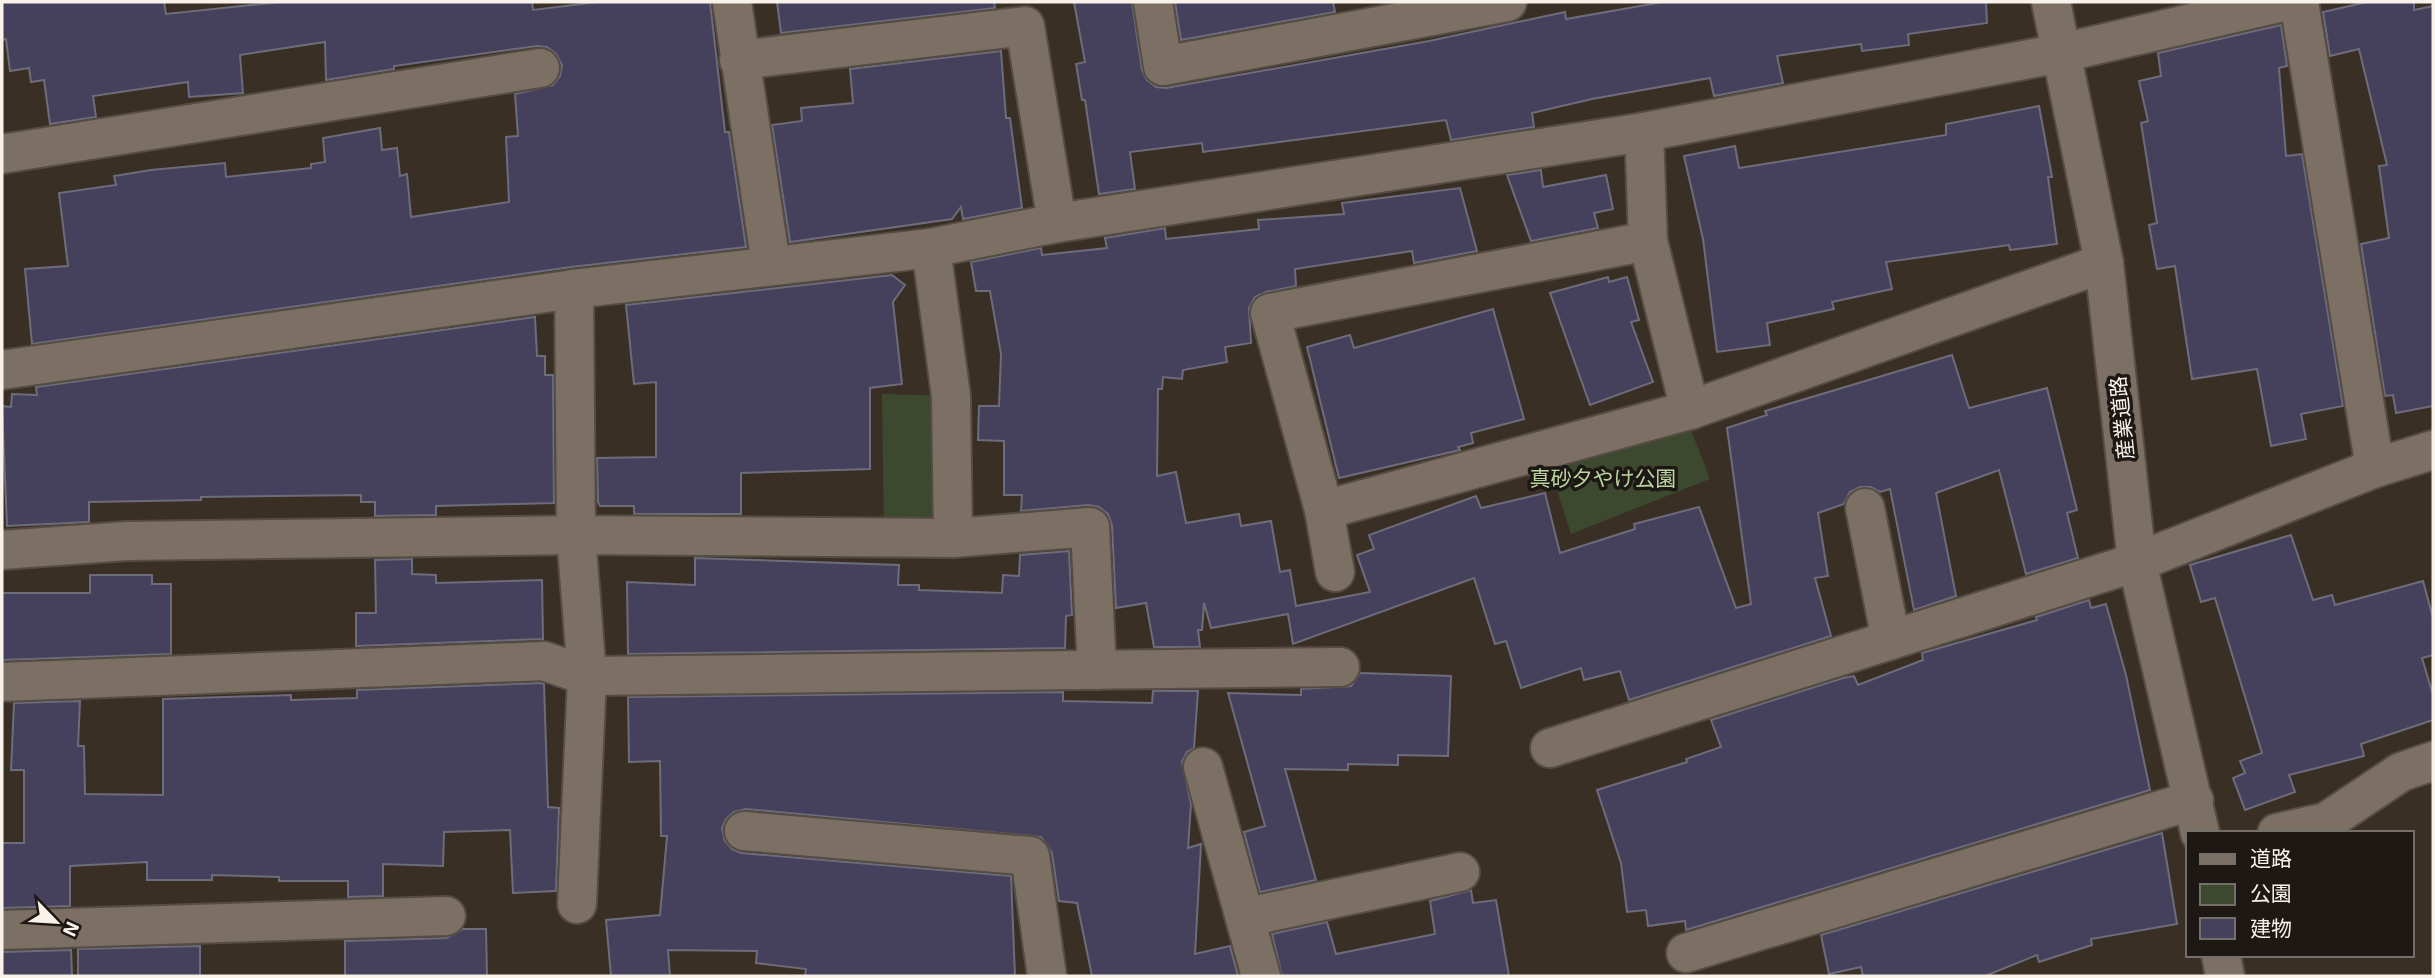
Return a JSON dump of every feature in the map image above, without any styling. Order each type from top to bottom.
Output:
[{"type":"street","points":[[732,2],[771,265]]},
{"type":"street","points":[[1153,2],[1163,66],[1507,2]]},
{"type":"street","name":"産業道路","points":[[2051,2],[2104,263],[2137,562],[2197,816]]},
{"type":"street","points":[[2,370],[574,289],[930,248],[1057,223],[1644,132],[2061,52],[2283,2]]},
{"type":"street","points":[[2299,2],[2375,468]]},
{"type":"street","points":[[739,60],[1025,26],[1057,223]]},
{"type":"street","points":[[2,153],[540,68]]},
{"type":"street","points":[[1644,132],[1648,241],[1690,410]]},
{"type":"street","points":[[1335,572],[1324,510],[1270,313],[1648,241]]},
{"type":"street","points":[[930,248],[951,396],[953,538]]},
{"type":"street","points":[[1324,510],[1690,410],[2104,263]]},
{"type":"street","points":[[574,289],[576,535],[587,676],[577,904]]},
{"type":"street","points":[[1550,748],[2137,562],[2375,468],[2433,450]]},
{"type":"street","points":[[1865,508],[1891,640]]},
{"type":"street","points":[[2,550],[127,541],[576,535],[953,538],[1090,527],[1097,670]]},
{"type":"street","points":[[2,682],[544,661],[587,676],[1340,667]]},
{"type":"street","points":[[2286,831],[2326,822],[2400,772],[2433,761]]},
{"type":"street","points":[[1203,767],[1247,917],[1261,976]]},
{"type":"street","points":[[1686,953],[2197,816]]},
{"type":"street","points":[[744,831],[1030,856],[1047,976]]},
{"type":"street","points":[[1247,917],[1460,872]]},
{"type":"street","points":[[2,930],[446,916]]},
{"type":"street","points":[[2221,957],[2225,976]]},
{"type":"green space","points":[[882,394],[951,396],[953,538],[884,537]]},
{"type":"green space","name":"真砂夕やけ公園","points":[[1684,412],[1710,479],[1571,534],[1544,450]]},
{"type":"building","points":[[2,2],[164,2],[166,14],[281,2],[532,2],[533,10],[598,2],[710,2],[725,132],[729,132],[746,247],[571,267],[32,344],[25,269],[68,266],[59,193],[116,185],[114,176],[151,170],[225,163],[226,177],[311,168],[311,164],[325,162],[323,138],[380,128],[382,150],[397,148],[400,176],[407,174],[411,217],[509,202],[506,137],[518,136],[515,94],[553,85],[560,76],[562,65],[556,54],[547,47],[537,46],[394,66],[394,69],[326,80],[325,42],[240,55],[243,93],[189,97],[188,82],[93,96],[96,117],[50,124],[44,80],[31,82],[29,68],[10,71],[6,39],[2,40]]},
{"type":"building","points":[[777,2],[994,2],[995,8],[781,33]]},
{"type":"building","points":[[1074,2],[1132,2],[1142,70],[1147,80],[1156,87],[1166,88],[1429,41],[1565,12],[1566,19],[1663,2],[1986,2],[1987,23],[1908,34],[1909,45],[1862,51],[1861,44],[1777,56],[1783,83],[1714,96],[1710,78],[1592,99],[1532,113],[1534,127],[1451,140],[1446,120],[1203,152],[1202,143],[1130,152],[1135,189],[1099,194],[1085,100],[1082,100],[1076,64],[1085,62]]},
{"type":"building","points":[[1175,2],[1333,2],[1335,12],[1181,40]]},
{"type":"building","points":[[2367,2],[2414,2],[2414,10],[2433,6],[2433,406],[2396,413],[2393,395],[2385,396],[2361,244],[2389,238],[2379,166],[2387,165],[2359,49],[2330,56],[2323,12]]},
{"type":"building","points":[[2281,25],[2287,66],[2279,68],[2286,156],[2302,154],[2343,406],[2301,414],[2306,439],[2271,446],[2257,369],[2192,379],[2175,266],[2157,269],[2149,225],[2157,223],[2141,123],[2148,121],[2139,81],[2161,76],[2158,53]]},
{"type":"building","points":[[1001,51],[1006,118],[1010,118],[1022,208],[963,219],[961,207],[952,219],[790,242],[772,125],[802,121],[801,108],[853,103],[850,69]]},
{"type":"building","points":[[2039,106],[2052,177],[2048,177],[2057,244],[2010,250],[2009,245],[1886,262],[1892,289],[1832,302],[1834,309],[1767,323],[1770,345],[1717,352],[1703,239],[1684,156],[1735,146],[1739,168],[1946,135],[1946,124]]},
{"type":"building","points":[[1541,170],[1543,187],[1606,175],[1613,209],[1594,213],[1598,228],[1531,241],[1507,175]]},
{"type":"building","points":[[1460,188],[1477,251],[1414,263],[1412,251],[1295,269],[1296,286],[1255,297],[1249,308],[1251,343],[1225,347],[1227,362],[1183,370],[1182,379],[1163,377],[1162,389],[1158,389],[1157,476],[1176,472],[1186,523],[1239,514],[1241,526],[1271,521],[1280,572],[1290,570],[1296,606],[1370,592],[1357,555],[1374,549],[1369,535],[1476,496],[1481,508],[1545,493],[1560,553],[1635,529],[1634,524],[1699,507],[1736,608],[1751,604],[1727,428],[1767,415],[1765,411],[1952,355],[1969,408],[2047,388],[2077,510],[2067,513],[2078,558],[2026,574],[1999,470],[1936,493],[1956,596],[1914,610],[1890,489],[1880,492],[1871,487],[1860,487],[1850,492],[1844,504],[1818,513],[1828,576],[1815,578],[1831,636],[1629,700],[1620,671],[1584,680],[1581,668],[1521,688],[1506,641],[1495,644],[1474,578],[1293,644],[1288,614],[1211,628],[1204,603],[1202,630],[1198,630],[1200,647],[1154,647],[1146,603],[1116,608],[1112,526],[1108,514],[1099,507],[1088,505],[1021,511],[1022,495],[1004,495],[1004,441],[978,440],[979,406],[999,406],[1001,354],[990,291],[976,291],[971,262],[1041,248],[1042,255],[1107,248],[1105,238],[1165,228],[1166,239],[1259,229],[1258,220],[1344,214],[1342,203]]},
{"type":"building","points":[[892,275],[905,285],[893,302],[902,384],[870,388],[870,469],[741,473],[741,514],[634,514],[634,506],[600,506],[597,458],[656,457],[656,382],[634,384],[626,305]]},
{"type":"building","points":[[1608,277],[1609,282],[1627,277],[1639,320],[1631,322],[1653,382],[1590,405],[1550,293]]},
{"type":"building","points":[[1493,309],[1524,419],[1471,433],[1473,443],[1458,447],[1460,450],[1339,478],[1307,347],[1350,335],[1354,348]]},
{"type":"building","points":[[535,317],[537,356],[545,356],[545,375],[553,375],[554,503],[436,506],[436,515],[375,516],[375,502],[361,502],[361,495],[201,497],[201,500],[89,502],[89,522],[7,526],[2,406],[11,407],[12,394],[37,395],[36,387]]},
{"type":"building","points":[[2291,535],[2313,600],[2332,595],[2335,605],[2423,581],[2433,618],[2433,655],[2422,658],[2433,695],[2433,720],[2361,744],[2364,756],[2289,775],[2295,792],[2245,810],[2233,778],[2245,773],[2240,761],[2262,753],[2215,598],[2201,602],[2190,565]]},
{"type":"building","points":[[1069,551],[1072,615],[1066,616],[1065,648],[628,654],[627,582],[695,585],[695,558],[899,565],[898,585],[919,585],[919,590],[1002,593],[1003,575],[1019,576],[1020,555]]},
{"type":"building","points":[[412,559],[412,574],[436,575],[436,583],[542,580],[543,639],[356,646],[356,613],[376,613],[375,560]]},
{"type":"building","points":[[90,575],[152,575],[152,584],[171,584],[171,654],[2,660],[2,593],[90,593]]},
{"type":"building","points":[[2089,600],[2091,608],[2106,604],[2126,675],[2150,790],[1686,930],[1685,921],[1648,926],[1646,910],[1627,912],[1621,863],[1597,790],[1687,762],[1686,759],[1721,747],[1711,720],[1843,678],[1854,676],[1858,685],[1923,660],[1922,653],[2037,620],[2036,617]]},
{"type":"building","points":[[1360,673],[1451,676],[1448,756],[1398,755],[1398,765],[1348,764],[1348,770],[1285,769],[1316,880],[1260,892],[1244,832],[1265,826],[1228,693],[1301,695],[1301,689],[1351,686]]},
{"type":"building","points":[[544,684],[548,807],[559,808],[556,891],[513,893],[510,830],[444,832],[443,866],[383,864],[383,896],[348,897],[348,881],[279,881],[279,877],[212,875],[212,880],[147,880],[147,862],[70,866],[70,906],[2,908],[2,843],[24,843],[24,770],[11,770],[14,703],[80,701],[78,746],[84,746],[85,794],[163,795],[163,699],[291,695],[291,700],[357,698],[357,690]]},
{"type":"building","points":[[1153,691],[1198,691],[1194,748],[1187,752],[1182,762],[1191,804],[1188,848],[1201,844],[1195,954],[1230,946],[1238,976],[1092,976],[1077,903],[1059,901],[1052,853],[1041,837],[746,809],[734,812],[726,819],[722,828],[725,841],[732,849],[741,853],[1011,876],[1015,976],[805,976],[806,969],[756,963],[757,951],[668,950],[670,976],[611,976],[606,920],[660,915],[667,836],[661,836],[660,761],[629,762],[628,697],[1063,692],[1063,701],[1152,703]]},
{"type":"building","points":[[2162,833],[2177,924],[2091,939],[2092,945],[2039,962],[2037,955],[1985,976],[1863,976],[1861,967],[1829,974],[1821,935]]},
{"type":"building","points":[[1471,890],[1473,903],[1496,900],[1509,976],[1282,976],[1272,934],[1327,922],[1336,954],[1435,934],[1430,901]]},
{"type":"building","points":[[463,929],[486,929],[487,976],[345,976],[345,941],[447,938]]},
{"type":"building","points":[[200,946],[200,976],[78,976],[78,949]]},
{"type":"building","points":[[71,950],[72,976],[2,976],[2,952]]}]
